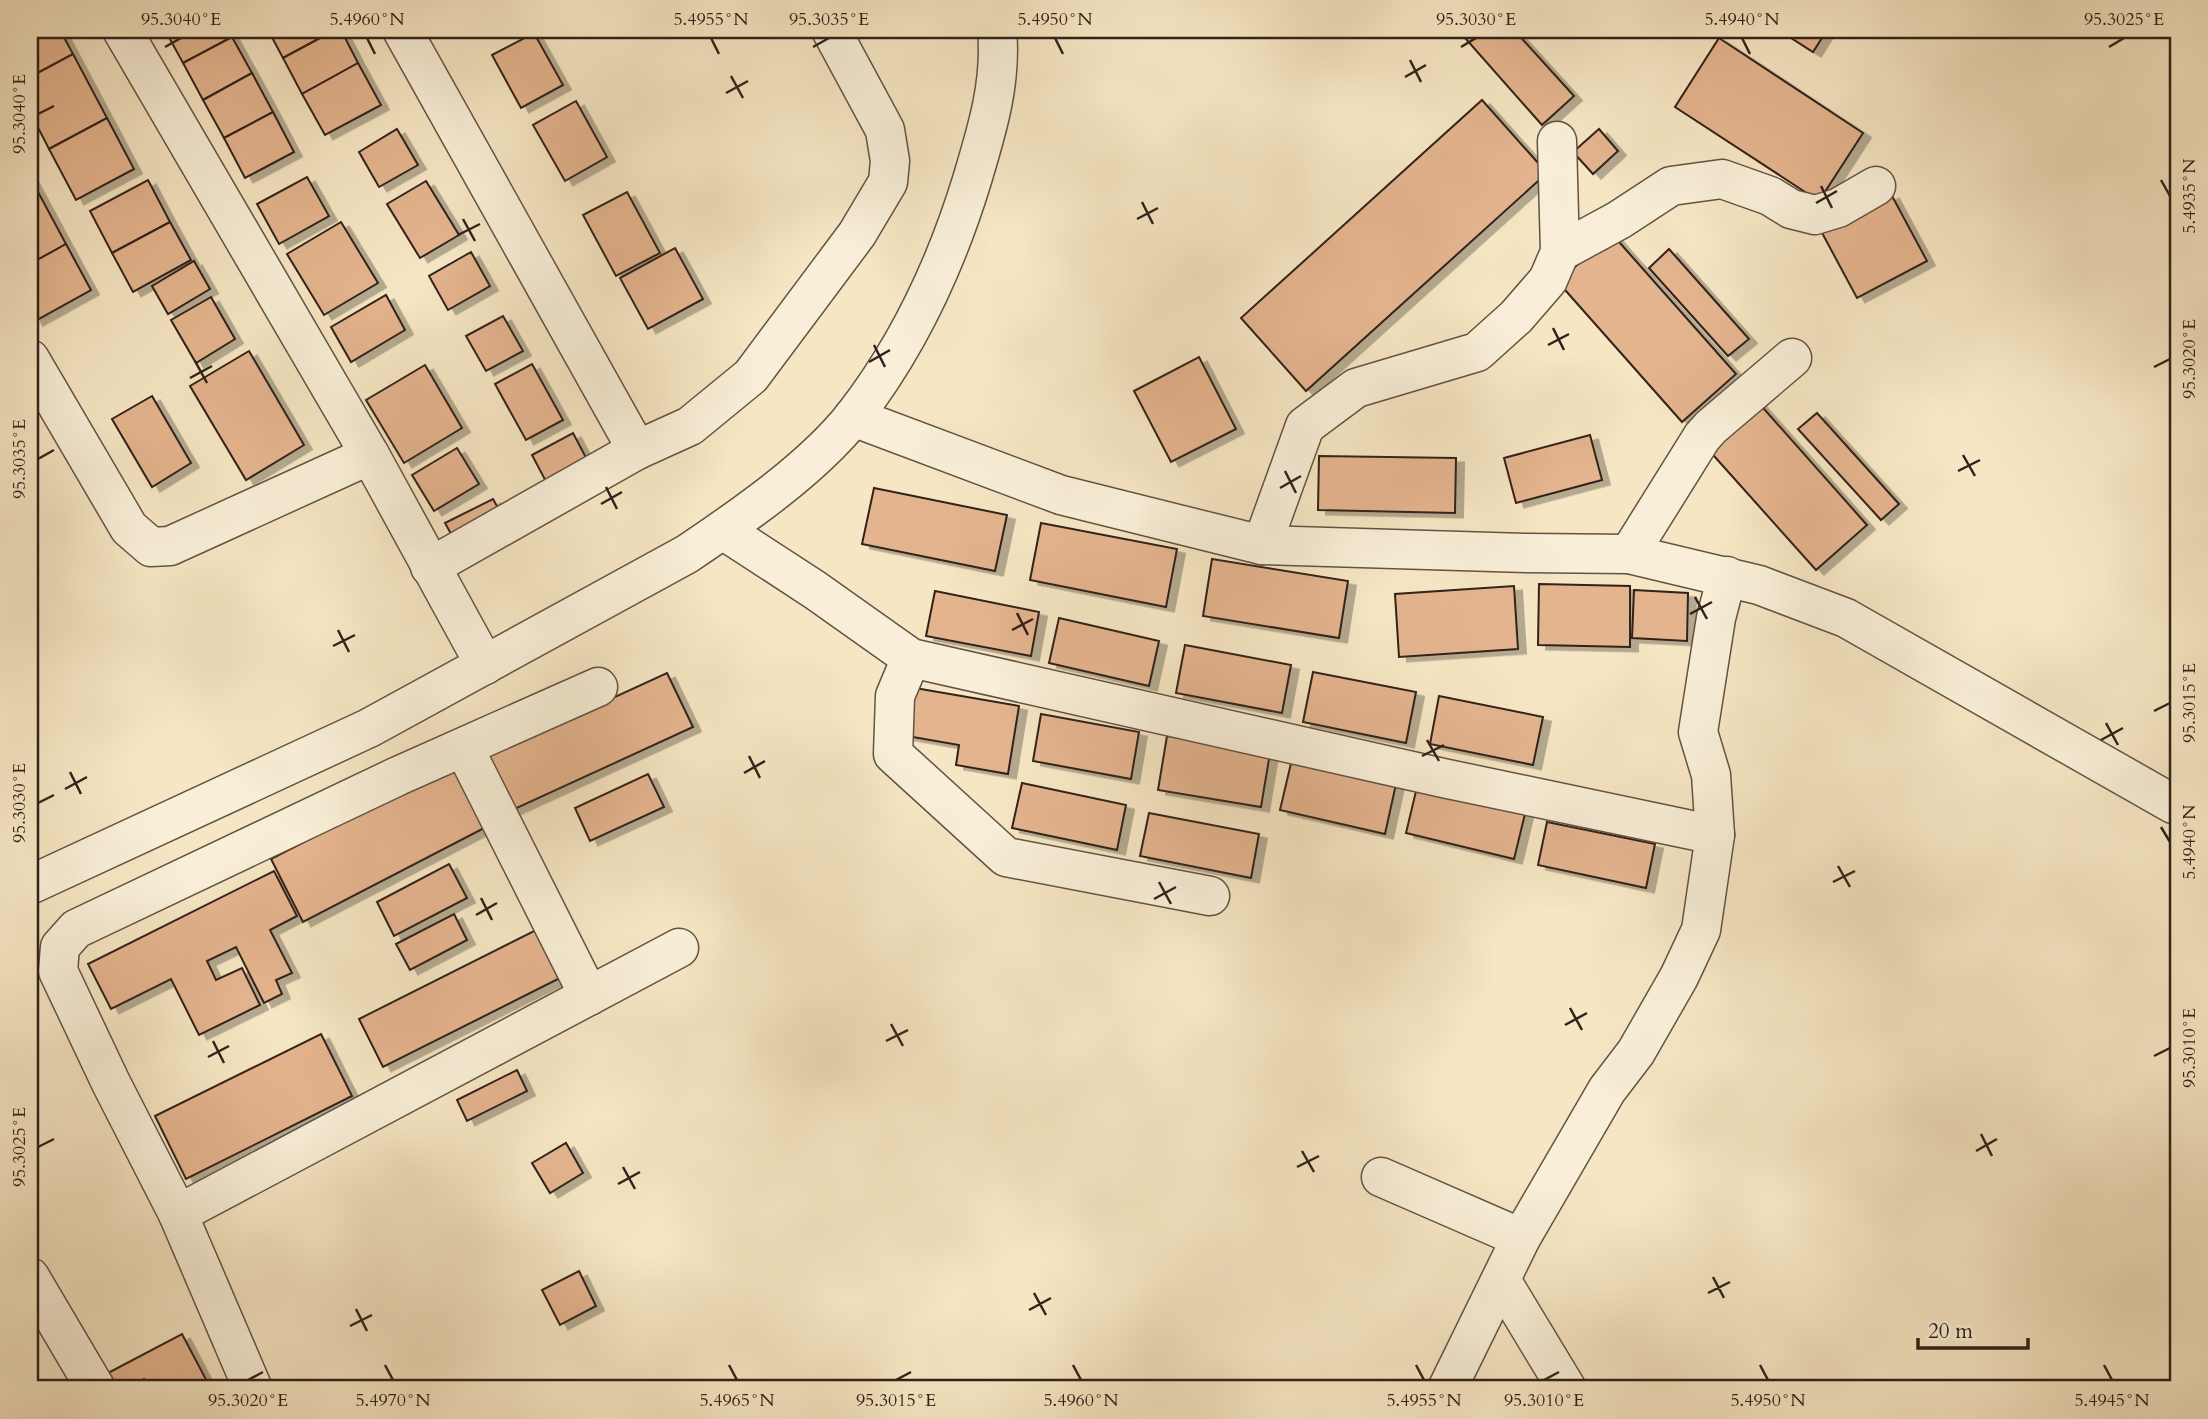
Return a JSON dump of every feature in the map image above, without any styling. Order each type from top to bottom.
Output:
[{"type":"street","points":[[122,30],[370,455],[485,665]]},
{"type":"street","points":[[402,30],[637,450]]},
{"type":"street","points":[[430,567],[637,450],[690,426],[751,376],[857,234],[888,182],[890,161],[885,130],[831,30]]},
{"type":"street","points":[[30,885],[369,728],[687,554],[723,530],[800,470],[853,417],[906,339],[947,256],[993,106],[999,48],[997,30]]},
{"type":"street","points":[[1262,544],[1305,426],[1356,388],[1477,352],[1516,317],[1548,280],[1560,252],[1557,141]]},
{"type":"street","points":[[1560,252],[1619,220],[1671,186],[1722,179],[1770,196],[1791,209],[1815,215],[1838,208],[1876,186]]},
{"type":"street","points":[[1629,554],[1702,437],[1792,358]]},
{"type":"street","points":[[30,359],[129,528],[151,547],[170,546],[370,455]]},
{"type":"street","points":[[853,417],[1061,495],[1262,544],[1513,553],[1629,554],[1759,585],[1846,618],[2173,804]]},
{"type":"street","points":[[723,530],[815,590],[911,658],[1429,775],[1715,835]]},
{"type":"street","points":[[1447,1389],[1521,1238],[1607,1090],[1636,1052],[1679,977],[1701,930],[1715,835],[1711,775],[1698,732],[1716,618],[1727,576]]},
{"type":"street","points":[[911,658],[895,696],[894,754],[1006,857],[1210,896]]},
{"type":"street","points":[[253,1389],[178,1214],[58,971],[60,947],[76,929],[398,776],[598,687]]},
{"type":"street","points":[[369,728],[398,776]]},
{"type":"street","points":[[464,748],[589,996]]},
{"type":"street","points":[[178,1214],[679,948]]},
{"type":"street","points":[[1381,1178],[1521,1238]]},
{"type":"street","points":[[30,1277],[96,1389]]},
{"type":"street","points":[[1501,1280],[1567,1389]]},
{"type":"building","points":[[30,30],[60,30],[73,54],[30,77]]},
{"type":"building","points":[[165,30],[228,30],[232,37],[183,63]]},
{"type":"building","points":[[268,30],[335,30],[283,58]]},
{"type":"building","points":[[335,30],[341,30],[358,63],[302,94],[283,58]]},
{"type":"building","points":[[1458,30],[1514,30],[1574,96],[1542,125]]},
{"type":"building","points":[[1793,30],[1827,30],[1813,52],[1788,36]]},
{"type":"building","points":[[534,33],[563,85],[521,108],[492,55]]},
{"type":"building","points":[[232,37],[252,73],[203,100],[183,63]]},
{"type":"building","points":[[1719,38],[1863,133],[1819,201],[1675,107]]},
{"type":"building","points":[[73,54],[107,118],[49,149],[30,112],[30,77]]},
{"type":"building","points":[[358,63],[381,105],[325,135],[302,94]]},
{"type":"building","points":[[252,73],[273,112],[224,138],[203,100]]},
{"type":"building","points":[[1482,100],[1547,173],[1306,391],[1241,318]]},
{"type":"building","points":[[576,101],[607,157],[565,181],[533,125]]},
{"type":"building","points":[[273,112],[294,152],[245,178],[224,138]]},
{"type":"building","points":[[107,118],[134,169],[76,200],[49,149]]},
{"type":"building","points":[[397,129],[418,165],[379,187],[359,152]]},
{"type":"building","points":[[1599,129],[1618,151],[1593,174],[1573,152]]},
{"type":"building","points":[[30,177],[66,244],[30,264]]},
{"type":"building","points":[[307,177],[329,216],[279,244],[257,204]]},
{"type":"building","points":[[148,180],[170,222],[112,253],[90,211]]},
{"type":"building","points":[[426,181],[459,235],[420,258],[387,204]]},
{"type":"building","points":[[627,192],[660,253],[616,276],[583,215]]},
{"type":"building","points":[[1891,194],[1927,261],[1857,298],[1821,231]]},
{"type":"building","points":[[170,222],[191,260],[133,292],[112,253]]},
{"type":"building","points":[[341,222],[378,283],[324,315],[287,254]]},
{"type":"building","points":[[1612,234],[1736,374],[1682,422],[1558,282]]},
{"type":"building","points":[[66,244],[91,290],[35,321],[30,311],[30,264]]},
{"type":"building","points":[[675,248],[703,299],[648,329],[620,278]]},
{"type":"building","points":[[1669,249],[1749,339],[1728,356],[1649,268]]},
{"type":"building","points":[[471,252],[490,286],[448,310],[429,276]]},
{"type":"building","points":[[194,261],[210,289],[168,314],[152,286]]},
{"type":"building","points":[[386,295],[405,330],[351,362],[331,327]]},
{"type":"building","points":[[211,297],[235,339],[196,363],[171,320]]},
{"type":"building","points":[[503,316],[523,351],[486,371],[466,336]]},
{"type":"building","points":[[249,351],[304,445],[246,480],[190,386]]},
{"type":"building","points":[[1199,357],[1236,429],[1171,462],[1134,391]]},
{"type":"building","points":[[532,364],[563,420],[526,440],[495,384]]},
{"type":"building","points":[[425,365],[462,428],[404,463],[366,400]]},
{"type":"building","points":[[152,396],[191,463],[152,487],[112,419]]},
{"type":"building","points":[[1757,401],[1867,525],[1816,570],[1706,447]]},
{"type":"building","points":[[1817,413],[1899,504],[1881,520],[1798,429]]},
{"type":"building","points":[[573,433],[592,469],[551,491],[532,455]]},
{"type":"building","points":[[1590,435],[1602,480],[1516,503],[1504,458]]},
{"type":"building","points":[[457,448],[479,484],[434,511],[412,475]]},
{"type":"building","points":[[1319,456],[1456,458],[1455,513],[1318,510]]},
{"type":"building","points":[[874,488],[1007,515],[995,571],[862,544]]},
{"type":"building","points":[[493,499],[504,519],[456,543],[445,523]]},
{"type":"building","points":[[1041,523],[1177,549],[1166,607],[1030,580]]},
{"type":"building","points":[[1212,559],[1348,581],[1339,638],[1203,616]]},
{"type":"building","points":[[1539,584],[1630,586],[1630,647],[1538,645]]},
{"type":"building","points":[[1514,586],[1518,649],[1399,657],[1395,594]]},
{"type":"building","points":[[1634,590],[1688,593],[1687,641],[1632,638]]},
{"type":"building","points":[[935,591],[1039,612],[1031,656],[926,636]]},
{"type":"building","points":[[1059,618],[1159,641],[1149,686],[1049,663]]},
{"type":"building","points":[[1185,645],[1291,665],[1282,713],[1176,693]]},
{"type":"building","points":[[1313,672],[1416,692],[1406,743],[1303,722]]},
{"type":"building","points":[[667,673],[693,727],[508,812],[482,758]]},
{"type":"building","points":[[915,688],[1019,706],[1008,774],[956,765],[959,745],[907,736]]},
{"type":"building","points":[[1439,696],[1543,717],[1533,765],[1430,744]]},
{"type":"building","points":[[1041,714],[1139,732],[1131,779],[1033,761]]},
{"type":"building","points":[[1167,736],[1270,753],[1261,807],[1158,790]]},
{"type":"building","points":[[1292,759],[1396,784],[1385,834],[1280,810]]},
{"type":"building","points":[[457,763],[490,825],[303,922],[271,859]]},
{"type":"building","points":[[648,774],[664,807],[590,841],[575,808]]},
{"type":"building","points":[[1022,783],[1126,805],[1117,850],[1012,828]]},
{"type":"building","points":[[1417,787],[1525,814],[1514,859],[1406,833]]},
{"type":"building","points":[[1149,813],[1259,834],[1251,878],[1140,856]]},
{"type":"building","points":[[1547,822],[1655,844],[1646,888],[1538,865]]},
{"type":"building","points":[[449,864],[467,898],[394,936],[377,902]]},
{"type":"building","points":[[274,871],[297,916],[270,930],[292,973],[276,980],[282,994],[264,1003],[236,947],[207,961],[216,980],[242,968],[260,1005],[199,1035],[171,979],[111,1009],[88,964]]},
{"type":"building","points":[[454,914],[467,940],[410,970],[396,944]]},
{"type":"building","points":[[538,929],[562,977],[383,1067],[359,1019]]},
{"type":"building","points":[[321,1034],[352,1096],[186,1179],[155,1116]]},
{"type":"building","points":[[517,1070],[527,1091],[467,1121],[457,1100]]},
{"type":"building","points":[[566,1143],[583,1173],[550,1193],[532,1163]]},
{"type":"building","points":[[579,1271],[596,1306],[560,1325],[542,1290]]},
{"type":"building","points":[[182,1334],[211,1389],[150,1389],[144,1379],[125,1389],[117,1389],[108,1373]]}]
